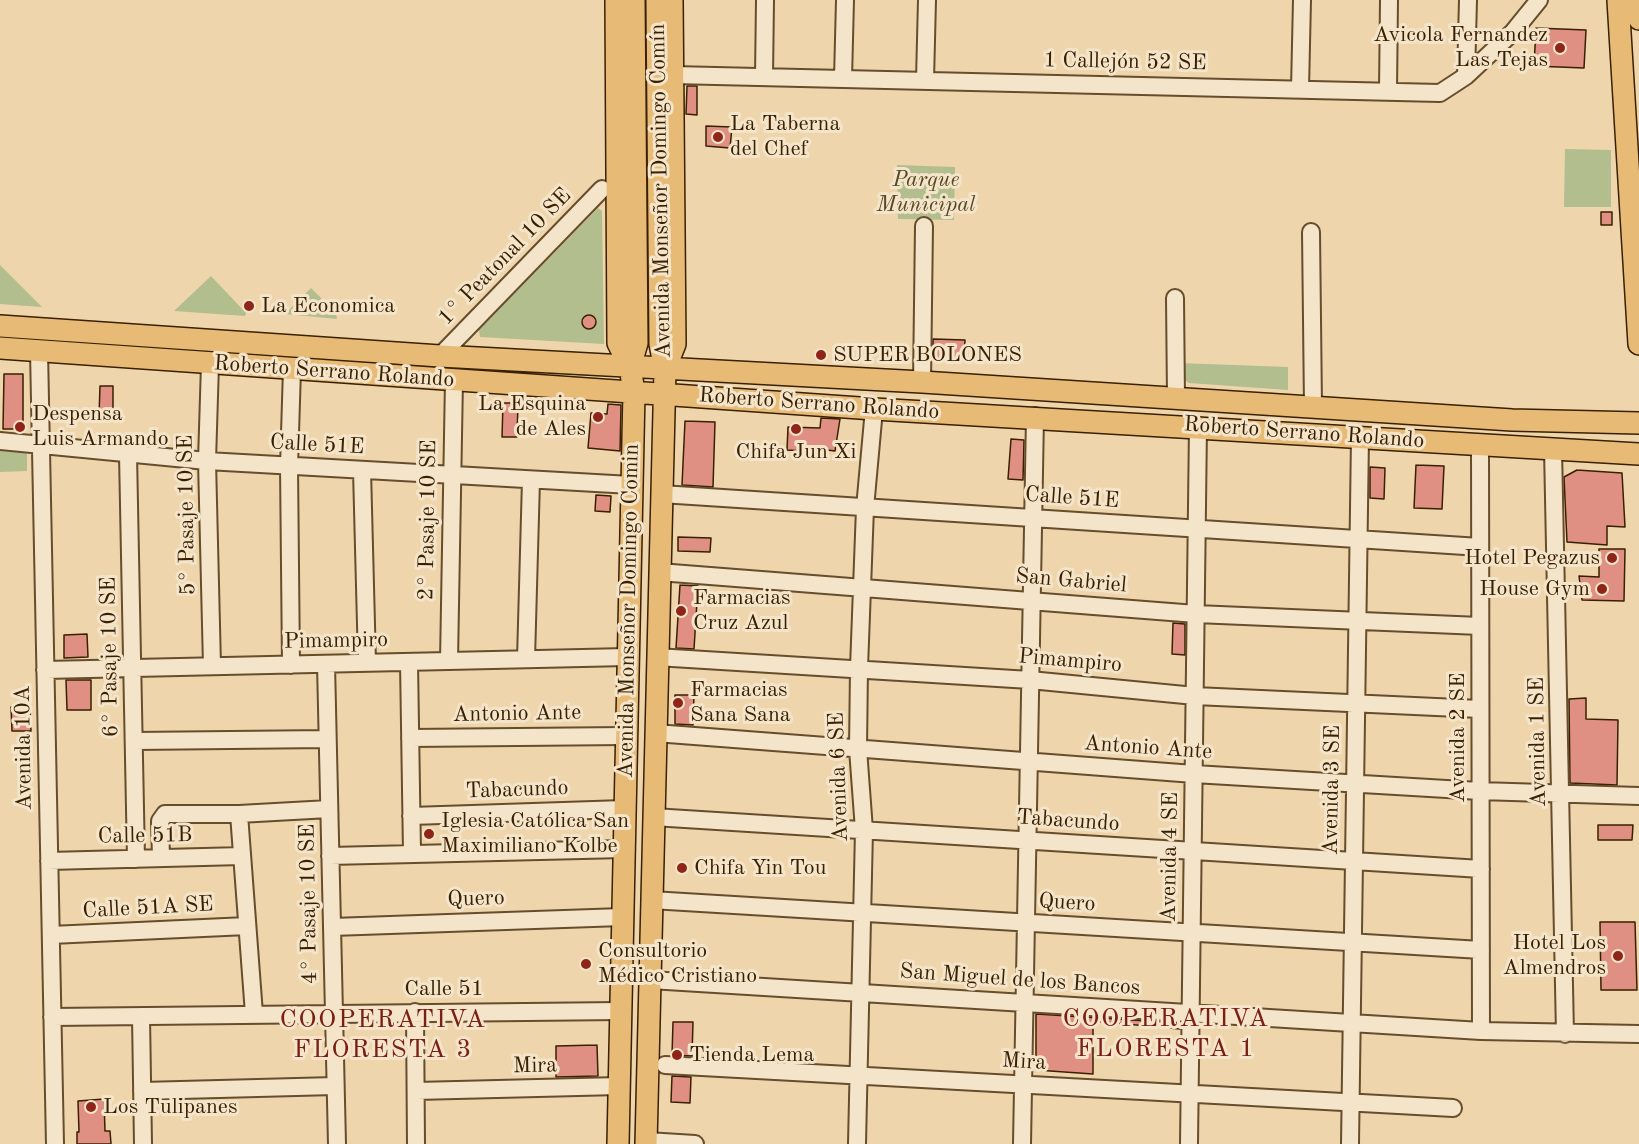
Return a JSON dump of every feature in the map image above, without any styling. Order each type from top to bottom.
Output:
[{"type":"main road","name":"Avenida Monseñor Domingo Comín","points":[[616,0],[625,44],[636,343],[630,367]]},
{"type":"main road","name":"Avenida Monseñor Domingo Comín","points":[[625,44],[634,0]]},
{"type":"main road","name":"Avenida Monseñor Domingo Comín","points":[[657,0],[660,344],[665,370]]},
{"type":"main road","name":"Avenida Monseñor Domingo Comín","points":[[665,370],[675,344],[672,0]]},
{"type":"main road","points":[[1618,0],[1639,344]]},
{"type":"main road","points":[[1638,0],[1639,19]]},
{"type":"main road","name":"Roberto Serrano Rolando","points":[[0,326],[440,357],[922,382],[1470,418],[1639,423]]},
{"type":"main road","name":"Roberto Serrano Rolando","points":[[0,348],[873,409],[1035,416],[1639,453]]},
{"type":"main road","name":"Avenida Monseñor Domingo Comin","points":[[618,1144],[634,392],[630,367]]},
{"type":"main road","name":"Avenida Monseñor Domingo Comin","points":[[646,1143],[656,657],[665,370]]},
{"type":"main road","points":[[1470,418],[1632,444],[1639,448]]},
{"type":"street","points":[[764,77],[765,0]]},
{"type":"street","points":[[843,78],[844,0]]},
{"type":"street","points":[[926,80],[927,0]]},
{"type":"street","points":[[1300,89],[1302,0]]},
{"type":"street","points":[[1388,91],[1389,0]]},
{"type":"street","points":[[1466,76],[1468,0]]},
{"type":"street","name":"1 Callejón 52 SE","points":[[673,75],[1440,93],[1466,76],[1513,32],[1539,0]]},
{"type":"street","name":"1° Peatonal 10 SE","points":[[440,357],[602,189]]},
{"type":"street","points":[[922,382],[924,226]]},
{"type":"street","points":[[1311,232],[1313,407]]},
{"type":"street","points":[[1175,298],[1176,398]]},
{"type":"street","name":"Avenida 10A","points":[[39,351],[55,1144]]},
{"type":"street","name":"5° Pasaje 10 SE","points":[[210,364],[207,461],[212,666]]},
{"type":"street","points":[[291,665],[289,466],[292,369]]},
{"type":"street","name":"2° Pasaje 10 SE","points":[[449,661],[454,380]]},
{"type":"street","name":"Avenida 6 SE","points":[[857,1144],[864,830],[858,749],[859,668],[865,508],[873,409]]},
{"type":"street","points":[[1022,1144],[1035,416]]},
{"type":"street","name":"Avenida 4 SE","points":[[1189,1144],[1198,426]]},
{"type":"street","name":"Avenida 3 SE","points":[[1350,1144],[1360,437]]},
{"type":"street","name":"Calle 51E","points":[[0,441],[207,461],[631,485]]},
{"type":"street","name":"Avenida 2 SE","points":[[1480,445],[1481,1031]]},
{"type":"street","name":"Avenida 1 SE","points":[[1553,449],[1562,794],[1565,1034]]},
{"type":"street","name":"6° Pasaje 10 SE","points":[[128,454],[136,859]]},
{"type":"street","points":[[362,470],[367,663]]},
{"type":"street","points":[[526,659],[531,480]]},
{"type":"street","name":"Calle 51E","points":[[661,494],[693,494],[865,508],[1480,547]]},
{"type":"street","name":"San Gabriel","points":[[659,572],[1196,614],[1480,626]]},
{"type":"street","name":"Pimampiro","points":[[45,670],[627,657]]},
{"type":"street","name":"Pimampiro","points":[[656,657],[1030,680],[1195,696],[1480,708]]},
{"type":"street","points":[[409,662],[412,853]]},
{"type":"street","name":"4° Pasaje 10 SE","points":[[326,664],[337,1144]]},
{"type":"street","name":"Antonio Ante","points":[[655,733],[1194,774],[1480,791],[1639,796]]},
{"type":"street","name":"Antonio Ante","points":[[410,738],[625,736]]},
{"type":"street","points":[[134,741],[327,739]]},
{"type":"street","points":[[160,858],[160,821],[165,813],[239,814],[329,809]]},
{"type":"street","name":"Tabacundo","points":[[411,816],[624,809]]},
{"type":"street","points":[[239,814],[254,1014]]},
{"type":"street","name":"Tabacundo","points":[[653,817],[1481,869]]},
{"type":"street","points":[[330,856],[624,849]]},
{"type":"street","name":"Calle 51B","points":[[49,861],[242,856]]},
{"type":"street","name":"Quero","points":[[651,900],[1481,950]]},
{"type":"street","name":"Quero","points":[[332,927],[622,917]]},
{"type":"street","name":"Calle 51A SE","points":[[51,935],[247,926]]},
{"type":"street","name":"San Miguel de los Bancos","points":[[650,980],[1481,1031],[1639,1034]]},
{"type":"street","name":"Calle 51","points":[[52,1017],[620,1011]]},
{"type":"street","points":[[415,1012],[416,1144]]},
{"type":"street","points":[[141,1016],[144,1144]]},
{"type":"street","name":"Mira","points":[[665,1065],[1453,1108]]},
{"type":"street","points":[[142,1091],[335,1086]]},
{"type":"street","name":"Mira","points":[[416,1091],[619,1086]]},
{"type":"street","points":[[646,1143],[695,1144]]},
{"type":"green space","points":[[1565,149],[1611,150],[1611,207],[1564,207]]},
{"type":"green space","name":"Parque Municipal","points":[[897,165],[955,167],[954,220],[898,219]]},
{"type":"green space","points":[[598,208],[602,211],[604,344],[480,337],[479,330]]},
{"type":"green space","points":[[0,265],[42,307],[0,304]]},
{"type":"green space","points":[[211,276],[246,313],[245,316],[174,311]]},
{"type":"green space","points":[[311,288],[336,313],[337,319],[285,314]]},
{"type":"green space","points":[[1179,363],[1288,367],[1288,390],[1189,383],[1182,378]]},
{"type":"green space","points":[[0,448],[27,451],[27,471],[0,472]]},
{"type":"building","name":"Avicola Fernandez Las Tejas","points":[[1536,28],[1586,30],[1584,68],[1534,66]]},
{"type":"building","points":[[687,86],[697,86],[697,115],[686,114]]},
{"type":"building","name":"La Taberna del Chef","points":[[706,126],[732,127],[730,148],[706,146]]},
{"type":"building","points":[[1601,212],[1612,212],[1612,225],[1601,225]]},
{"type":"building","points":[[586,315],[592,315],[596,322],[592,329],[586,329],[582,325],[582,319]]},
{"type":"building","points":[[933,339],[965,340],[964,359],[933,358]]},
{"type":"building","points":[[4,374],[23,374],[23,429],[3,429]]},
{"type":"building","points":[[100,386],[113,386],[113,416],[99,416]]},
{"type":"building","points":[[503,403],[518,403],[517,437],[502,437]]},
{"type":"building","points":[[608,404],[621,405],[620,451],[588,448],[591,413],[607,414]]},
{"type":"building","points":[[821,418],[840,419],[835,451],[804,447],[804,451],[787,450],[788,427],[820,428]]},
{"type":"building","points":[[685,421],[715,422],[713,487],[682,485]]},
{"type":"building","points":[[1011,439],[1024,440],[1023,480],[1008,479]]},
{"type":"building","points":[[1416,465],[1444,466],[1442,509],[1414,508]]},
{"type":"building","points":[[1370,467],[1385,468],[1384,499],[1370,498]]},
{"type":"building","points":[[1577,470],[1622,473],[1625,527],[1607,526],[1607,545],[1567,542],[1564,477]]},
{"type":"building","points":[[596,495],[611,496],[610,512],[595,511]]},
{"type":"building","points":[[678,537],[711,538],[710,552],[678,551]]},
{"type":"building","points":[[1599,549],[1625,549],[1624,601],[1582,600],[1579,576],[1599,577]]},
{"type":"building","points":[[680,585],[698,586],[694,649],[676,648]]},
{"type":"building","points":[[1173,623],[1185,624],[1185,655],[1172,654]]},
{"type":"building","points":[[87,634],[88,657],[64,658],[64,635]]},
{"type":"building","points":[[66,680],[91,680],[91,710],[67,710]]},
{"type":"building","points":[[675,695],[694,695],[693,725],[675,724]]},
{"type":"building","points":[[1586,698],[1586,719],[1618,720],[1617,785],[1570,783],[1569,699]]},
{"type":"building","points":[[11,707],[30,707],[31,731],[12,731]]},
{"type":"building","points":[[1598,825],[1633,825],[1632,840],[1598,840]]},
{"type":"building","name":"Hotel Los Almendros","points":[[1600,922],[1635,922],[1637,990],[1601,990]]},
{"type":"building","points":[[1036,1014],[1180,1023],[1180,1029],[1093,1021],[1093,1074],[1036,1070]]},
{"type":"building","points":[[673,1022],[693,1022],[692,1056],[672,1055]]},
{"type":"building","points":[[597,1045],[598,1076],[556,1077],[556,1046]]},
{"type":"building","points":[[672,1076],[691,1077],[690,1103],[671,1102]]},
{"type":"building","points":[[104,1099],[105,1131],[110,1131],[111,1144],[77,1144],[78,1101]]},
{"type":"place","name":"Avicola Fernandez Las Tejas","points":[[1560,48]]},
{"type":"place","name":"La Taberna del Chef","points":[[718,137]]},
{"type":"place","name":"La Economica","points":[[249,306]]},
{"type":"place","name":"SUPER BOLONES","points":[[821,355]]},
{"type":"place","name":"La Esquina de Ales","points":[[598,417]]},
{"type":"place","name":"Despensa Luis Armando","points":[[20,427]]},
{"type":"place","name":"Chifa Jun Xi","points":[[796,429]]},
{"type":"place","name":"Hotel Pegazus","points":[[1612,558]]},
{"type":"place","name":"House Gym","points":[[1602,589]]},
{"type":"place","name":"Farmacias Cruz Azul","points":[[681,611]]},
{"type":"place","name":"Farmacias Sana Sana","points":[[678,703]]},
{"type":"place","name":"Iglesia Católica San Maximiliano Kolbe","points":[[429,834]]},
{"type":"place","name":"Chifa Yin Tou","points":[[682,868]]},
{"type":"place","name":"Hotel Los Almendros","points":[[1618,956]]},
{"type":"place","name":"Consultorio Médico Cristiano","points":[[586,964]]},
{"type":"place","name":"Tienda Lema","points":[[677,1055]]},
{"type":"place","name":"Los Tulipanes","points":[[91,1107]]},
{"type":"district","name":"COOPERATIVA FLORESTA 1","points":[[1166,1034]]},
{"type":"district","name":"COOPERATIVA FLORESTA 3","points":[[383,1035]]}]
